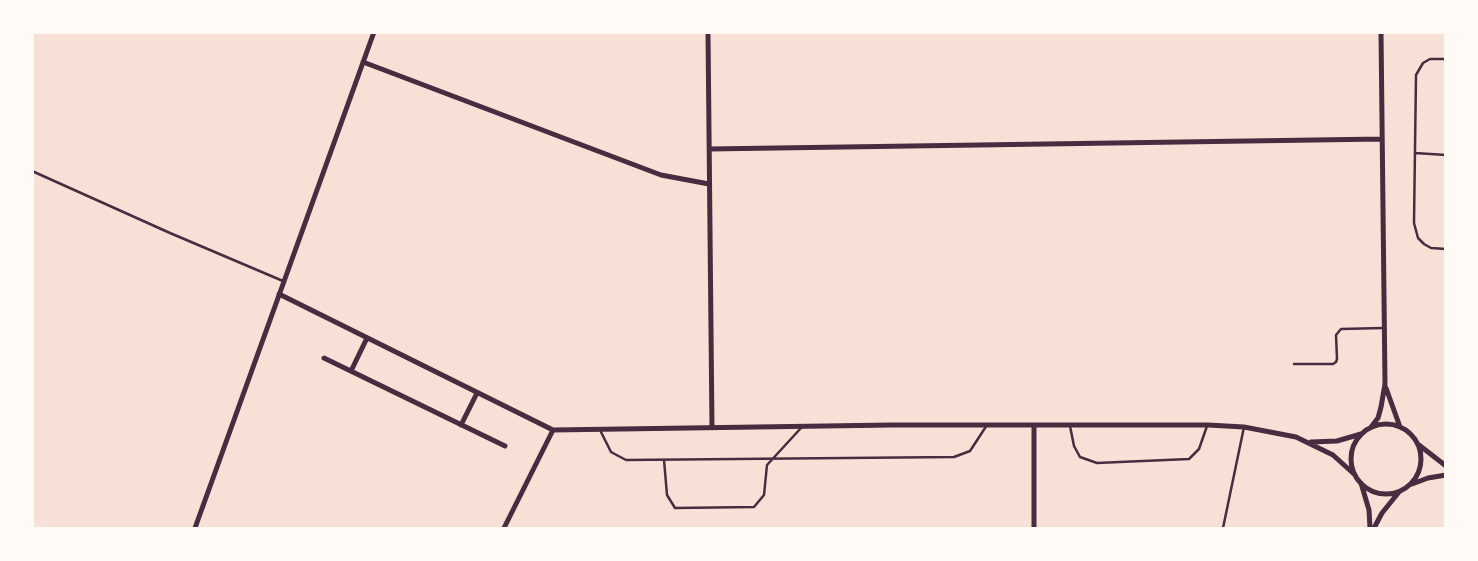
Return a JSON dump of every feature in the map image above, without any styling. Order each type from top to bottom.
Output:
[{"type":"street","points":[[195,528],[374,32]]},
{"type":"street","points":[[708,32],[712,428]]},
{"type":"street","points":[[1354,474],[1351,456],[1356,440],[1370,427],[1380,412],[1385,384],[1381,32]]},
{"type":"street","points":[[363,62],[654,172],[709,184]]},
{"type":"street","points":[[709,149],[1382,139]]},
{"type":"street","points":[[279,294],[553,430],[988,424],[1034,427],[1070,425],[1208,425],[1244,428],[1281,433],[1308,441],[1345,464],[1360,483],[1369,510],[1372,528]]},
{"type":"street","points":[[350,371],[367,338]]},
{"type":"street","points":[[324,358],[505,446]]},
{"type":"street","points":[[1385,384],[1400,427]]},
{"type":"street","points":[[461,425],[477,393]]},
{"type":"street","points":[[1370,427],[1380,424],[1400,427],[1446,466]]},
{"type":"street","points":[[1034,427],[1034,528]]},
{"type":"street","points":[[504,528],[553,430]]},
{"type":"street","points":[[1308,441],[1337,441],[1362,433]]},
{"type":"street","points":[[1409,486],[1416,477],[1420,466],[1421,454],[1417,443]]},
{"type":"street","points":[[1372,528],[1400,491],[1428,478],[1446,475]]},
{"type":"street","points":[[1360,483],[1379,493],[1400,491]]},
{"type":"lane","points":[[1446,59],[1430,60],[1419,68],[1416,75],[1415,153],[1415,231],[1424,244],[1431,248],[1446,250]]},
{"type":"lane","points":[[1415,153],[1446,155]]},
{"type":"lane","points":[[32,171],[283,281]]},
{"type":"lane","points":[[1294,364],[1333,364],[1336,362],[1338,359],[1336,335],[1341,329],[1385,328]]},
{"type":"lane","points":[[600,430],[611,452],[620,459],[954,457],[970,451],[988,424]]},
{"type":"lane","points":[[1070,425],[1077,452],[1086,460],[1097,463],[1189,459],[1200,449],[1208,425]]},
{"type":"lane","points":[[664,460],[668,500],[678,510],[754,507],[764,495],[765,469],[772,458],[803,426]]},
{"type":"lane","points":[[1224,528],[1244,428]]}]
